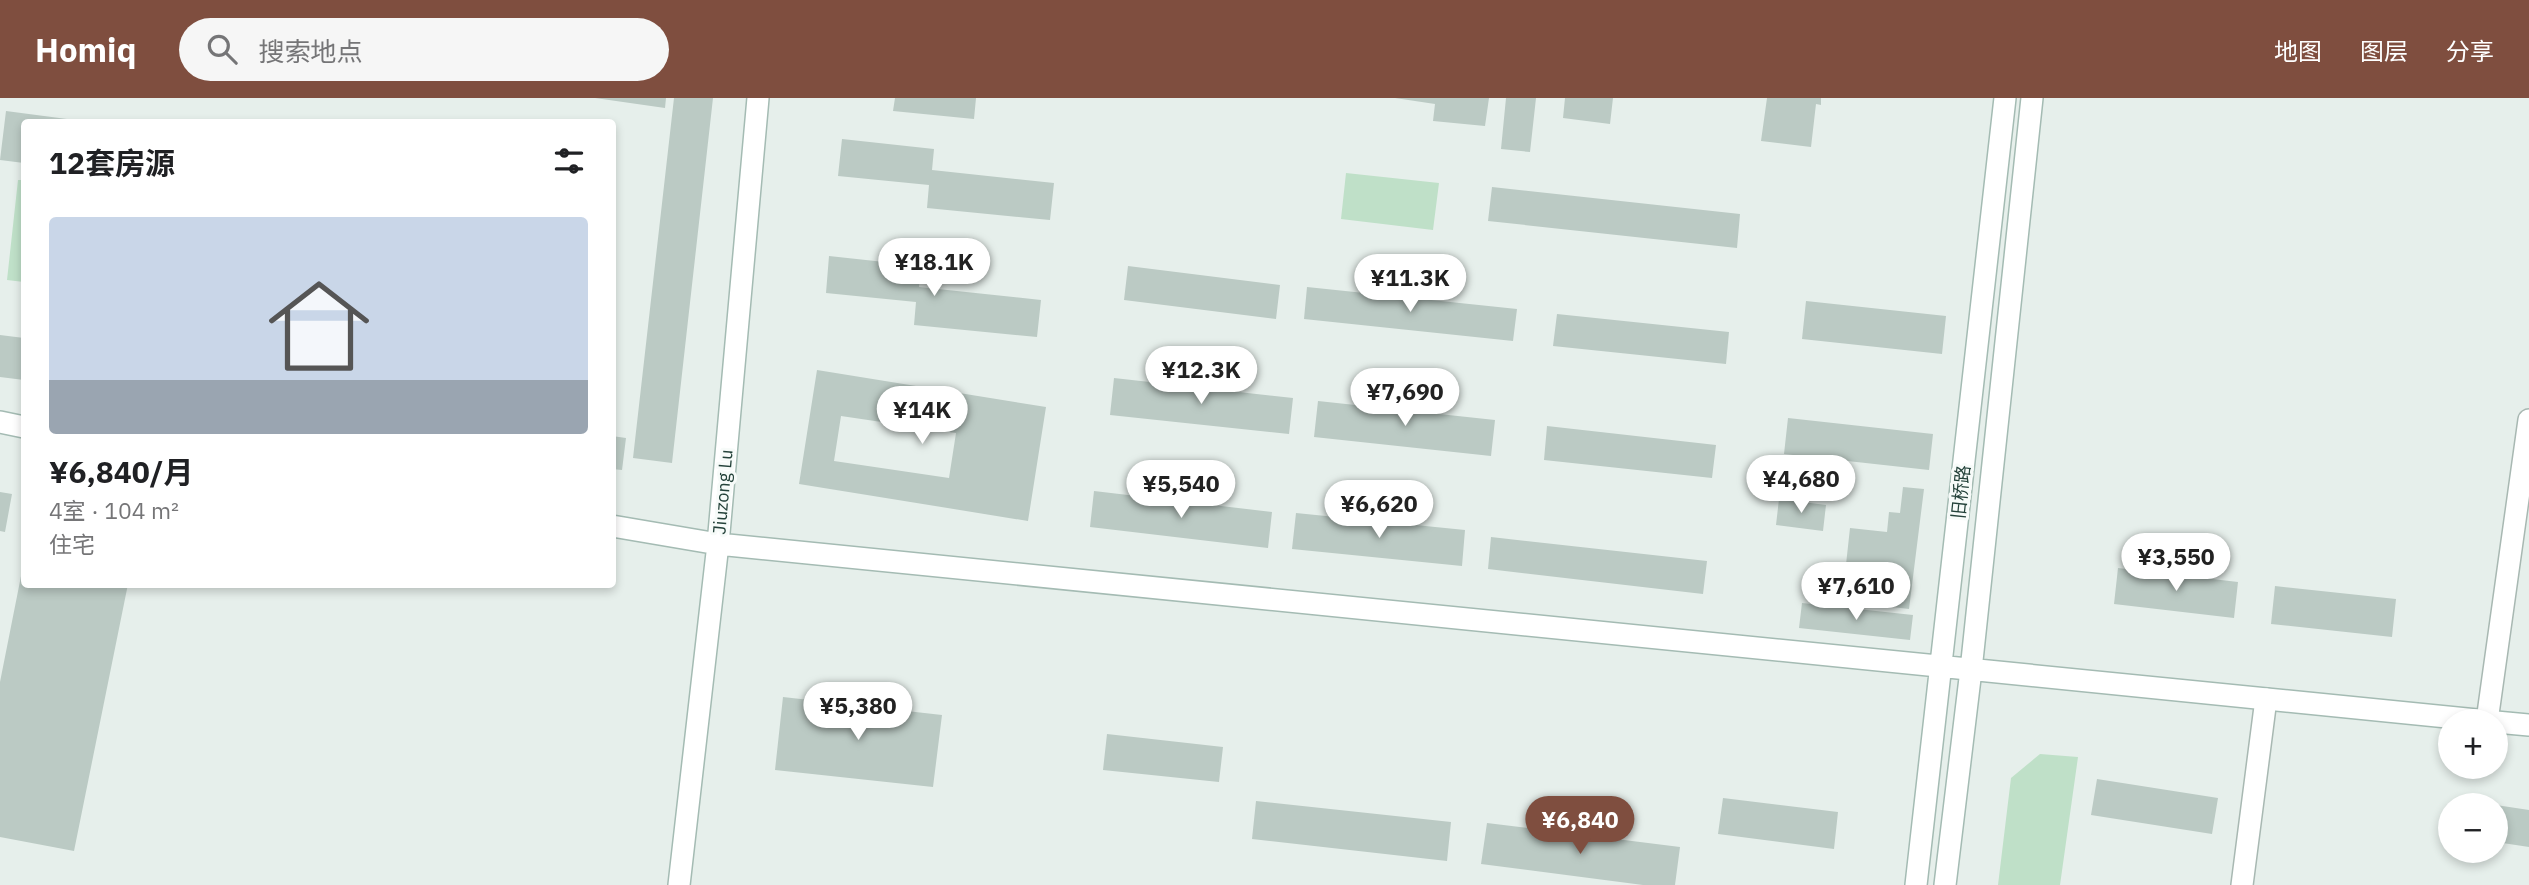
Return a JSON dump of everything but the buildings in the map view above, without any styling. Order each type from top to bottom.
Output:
[{"type":"street","name":"Jiuzong Lu","points":[[679,885],[718,544],[758,98]]},
{"type":"street","name":"旧桥路","points":[[1916,885],[2005,98]]},
{"type":"street","name":"旧桥路","points":[[1945,885],[1971,670],[2032,98]]},
{"type":"street","points":[[2489,709],[2529,420]]},
{"type":"street","points":[[0,422],[21,426]]},
{"type":"street","points":[[616,527],[718,544],[2438,716]]},
{"type":"street","points":[[2242,885],[2266,699]]},
{"type":"street","points":[[2508,723],[2529,725]]},
{"type":"green space","points":[[1346,173],[1439,183],[1433,230],[1341,219]]},
{"type":"green space","points":[[18,180],[21,180],[21,282],[7,280]]},
{"type":"green space","points":[[2040,754],[2078,757],[2060,885],[1998,885],[2011,778]]}]
